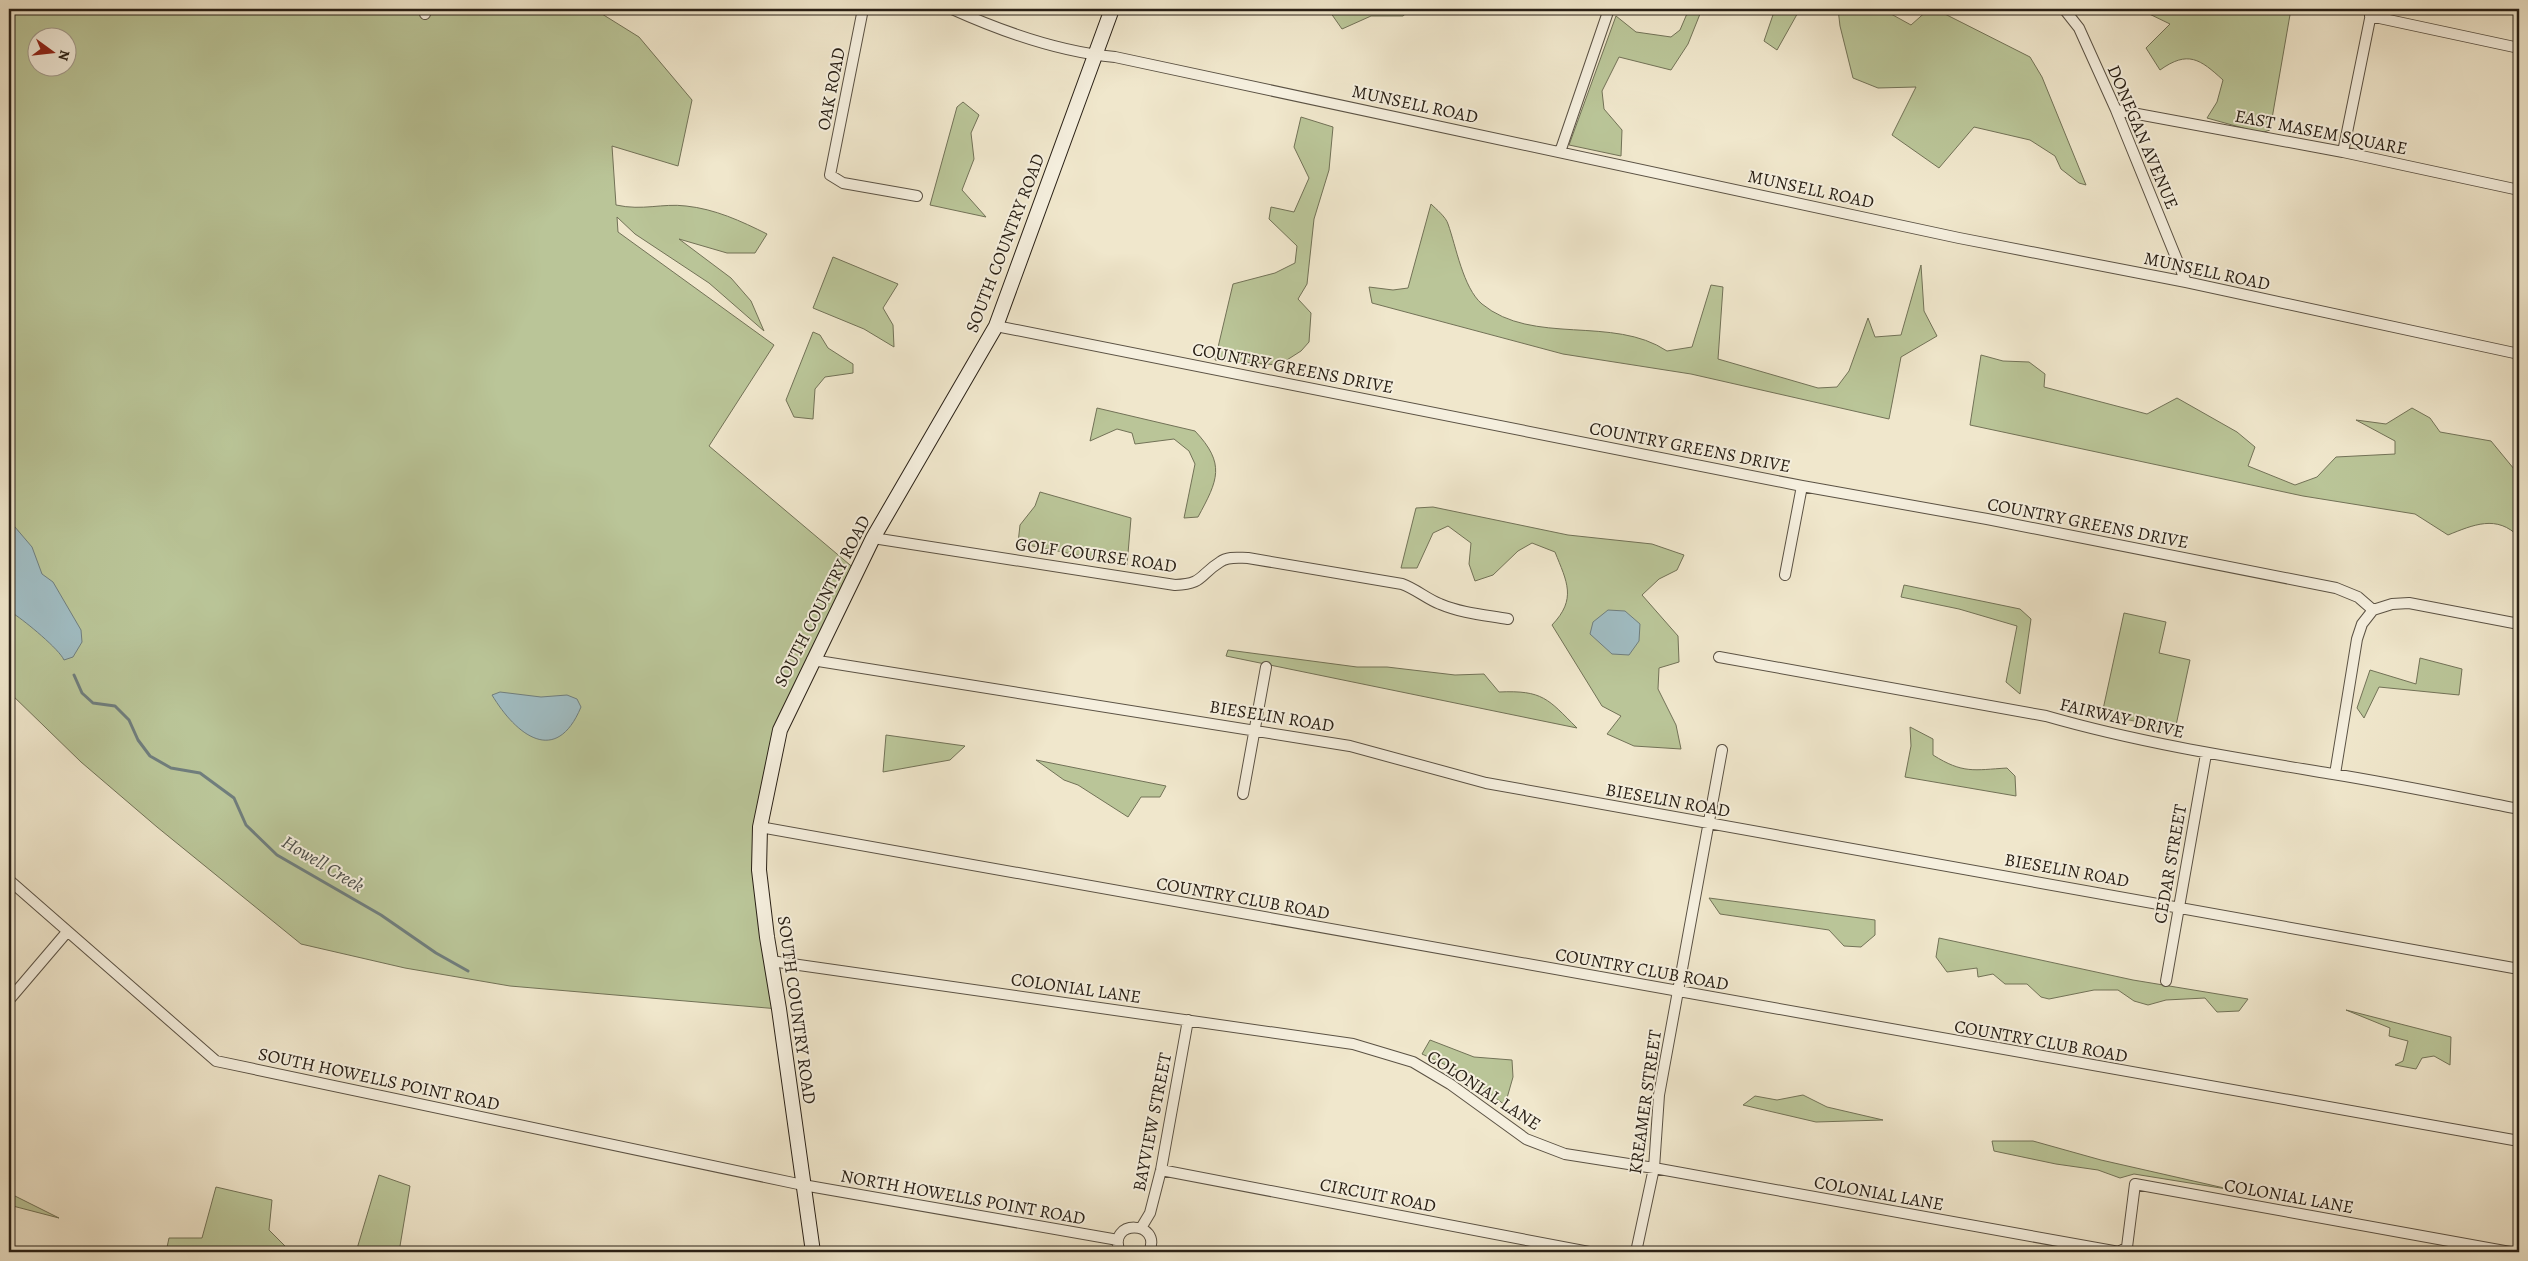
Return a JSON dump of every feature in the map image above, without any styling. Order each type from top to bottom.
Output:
[{"type":"main road","name":"SOUTH COUNTRY ROAD","points":[[813,1252],[759,870],[760,827],[780,730],[812,660],[873,538],[996,326],[1112,9]]},
{"type":"street","name":"OAK ROAD","points":[[863,9],[830,175],[843,183],[917,196]]},
{"type":"street","name":"MUNSELL ROAD","points":[[952,9],[982,22],[1073,52],[1115,57],[1959,238],[2186,282],[2519,354]]},
{"type":"street","points":[[1560,152],[1609,9]]},
{"type":"street","name":"DONEGAN AVENUE","points":[[2064,9],[2079,28],[2116,110],[2186,282]]},
{"type":"street","points":[[2343,152],[2371,13],[2519,48]]},
{"type":"street","name":"EAST MASEM SQUARE","points":[[2116,110],[2343,152],[2519,190]]},
{"type":"street","name":"COUNTRY GREENS DRIVE","points":[[996,326],[1802,486],[1987,519],[2336,588],[2358,597],[2372,610]]},
{"type":"street","points":[[1785,575],[1802,486]]},
{"type":"street","name":"GOLF COURSE ROAD","points":[[873,538],[1175,585],[1191,584],[1203,578],[1221,561],[1248,558],[1402,584],[1417,590],[1438,604],[1508,620]]},
{"type":"street","points":[[2335,774],[2357,639],[2362,624],[2372,610],[2392,604],[2408,603],[2519,624]]},
{"type":"street","name":"FAIRWAY DRIVE","points":[[1718,657],[2046,716],[2095,730],[2206,754],[2335,774],[2519,809]]},
{"type":"street","name":"BIESELIN ROAD","points":[[812,660],[1350,746],[1486,783],[2519,969]]},
{"type":"street","points":[[1243,794],[1266,667]]},
{"type":"street","name":"KREAMER STREET","points":[[1636,1252],[1654,1168],[1659,1095],[1722,750]]},
{"type":"street","name":"CEDAR STREET","points":[[2166,980],[2206,754]]},
{"type":"street","name":"COUNTRY CLUB ROAD","points":[[760,827],[2519,1142]]},
{"type":"street","name":"SOUTH HOWELLS POINT ROAD","points":[[9,880],[216,1061],[803,1185]]},
{"type":"street","points":[[9,1000],[68,932]]},
{"type":"street","name":"COLONIAL LANE","points":[[771,961],[1353,1044],[1393,1055],[1430,1072],[1505,1125],[1542,1146],[1566,1154],[1654,1168],[2119,1252],[2127,1247],[2135,1184],[2510,1252]]},
{"type":"street","name":"BAYVIEW STREET","points":[[1141,1228],[1150,1213],[1161,1170],[1188,1020]]},
{"type":"street","name":"CIRCUIT ROAD","points":[[1161,1170],[1589,1252]]},
{"type":"street","name":"NORTH HOWELLS POINT ROAD","points":[[803,1185],[1118,1240]]},
{"type":"street","points":[[1120,1252],[1118,1240],[1123,1231],[1128,1228],[1141,1228],[1150,1239],[1149,1252]]},
{"type":"green space","points":[[9,9],[413,9],[424,14],[427,9],[594,9],[639,37],[692,100],[678,166],[612,146],[616,205],[635,207],[677,205],[697,208],[728,216],[767,234],[755,253],[727,253],[679,239],[731,278],[751,301],[764,331],[709,283],[635,234],[617,217],[618,232],[774,345],[709,446],[856,570],[780,730],[760,827],[779,1009],[510,986],[405,968],[301,944],[157,827],[81,762],[9,692]]},
{"type":"green space","points":[[1328,9],[1411,9],[1403,16],[1371,16],[1342,29]]},
{"type":"green space","points":[[1689,9],[1702,9],[1688,44],[1671,70],[1619,57],[1602,91],[1604,109],[1622,130],[1621,156],[1569,145],[1616,16],[1636,32],[1671,37],[1680,30]]},
{"type":"green space","points":[[1775,9],[1800,9],[1777,50],[1764,41]]},
{"type":"green space","points":[[1838,9],[1882,9],[1911,25],[1929,9],[1935,9],[2030,57],[2042,77],[2086,185],[2079,183],[2061,169],[2055,156],[2030,140],[1974,127],[1939,168],[1892,135],[1916,87],[1878,88],[1853,78],[1840,26]]},
{"type":"green space","points":[[2139,9],[2291,9],[2270,130],[2261,133],[2207,118],[2217,102],[2223,80],[2200,62],[2193,60],[2178,60],[2160,70],[2146,48],[2170,24]]},
{"type":"green space","points":[[963,102],[979,115],[971,133],[974,159],[962,190],[986,217],[930,205],[957,107]]},
{"type":"green space","points":[[1301,117],[1333,127],[1329,170],[1314,219],[1307,284],[1298,299],[1311,313],[1309,342],[1301,351],[1279,365],[1215,360],[1233,284],[1275,273],[1295,263],[1297,246],[1269,219],[1271,207],[1294,212],[1309,178],[1294,147]]},
{"type":"green space","points":[[1431,204],[1447,221],[1465,277],[1475,297],[1502,317],[1525,324],[1549,328],[1622,334],[1646,340],[1667,351],[1692,347],[1711,285],[1723,287],[1718,359],[1818,388],[1837,387],[1849,371],[1868,318],[1875,337],[1901,335],[1921,265],[1924,311],[1937,336],[1901,357],[1889,419],[1691,374],[1563,354],[1372,303],[1369,287],[1393,290],[1408,288]]},
{"type":"green space","points":[[833,257],[898,284],[883,308],[893,325],[894,347],[864,329],[813,308]]},
{"type":"green space","points":[[813,332],[820,335],[828,348],[853,364],[853,373],[825,377],[815,389],[813,419],[794,417],[786,400]]},
{"type":"green space","points":[[1981,355],[2003,361],[2029,362],[2045,374],[2044,387],[2147,414],[2177,398],[2237,432],[2255,447],[2248,466],[2295,485],[2317,477],[2336,457],[2395,454],[2395,441],[2356,420],[2386,424],[2412,408],[2430,418],[2440,432],[2491,441],[2519,475],[2519,537],[2511,530],[2493,524],[2476,525],[2448,535],[2415,514],[2303,496],[1970,425]]},
{"type":"green space","points":[[1097,408],[1195,431],[1211,453],[1216,472],[1210,493],[1198,517],[1184,518],[1195,464],[1189,451],[1174,439],[1135,444],[1132,433],[1117,429],[1090,441]]},
{"type":"green space","points":[[1040,492],[1131,518],[1127,565],[1018,543],[1020,525],[1035,506]]},
{"type":"green space","points":[[1433,507],[1568,535],[1652,544],[1684,555],[1677,570],[1659,579],[1642,595],[1678,636],[1679,662],[1659,668],[1658,689],[1676,725],[1681,749],[1634,746],[1607,734],[1621,716],[1602,706],[1552,625],[1565,607],[1567,598],[1566,581],[1555,552],[1532,543],[1518,551],[1493,575],[1475,581],[1469,564],[1471,543],[1448,526],[1433,533],[1417,568],[1401,568],[1416,508]]},
{"type":"green space","points":[[1904,585],[2020,609],[2031,619],[2020,694],[2006,682],[2017,626],[1959,609],[1901,597]]},
{"type":"green space","points":[[2124,613],[2166,622],[2159,653],[2190,660],[2175,730],[2102,714]]},
{"type":"green space","points":[[1228,650],[1357,667],[1387,667],[1455,675],[1484,674],[1499,692],[1526,693],[1544,698],[1577,728],[1226,656]]},
{"type":"green space","points":[[2420,658],[2462,669],[2459,695],[2379,687],[2364,718],[2357,708],[2370,670],[2416,684]]},
{"type":"green space","points":[[1910,727],[1933,739],[1933,755],[1943,761],[1961,768],[1977,770],[2007,768],[2015,776],[2016,796],[1905,777],[1911,746]]},
{"type":"green space","points":[[886,735],[965,746],[950,760],[883,772]]},
{"type":"green space","points":[[1036,760],[1166,786],[1160,797],[1141,797],[1128,817],[1078,785],[1064,780]]},
{"type":"green space","points":[[1709,898],[1875,920],[1875,935],[1861,947],[1844,946],[1829,930],[1720,914]]},
{"type":"green space","points":[[1939,938],[2133,980],[2248,999],[2239,1011],[2217,1012],[2205,998],[2166,1000],[2148,1005],[2134,1001],[2118,990],[2094,990],[2049,999],[2041,997],[2027,984],[2005,984],[1993,974],[1978,977],[1977,968],[1947,972],[1936,957]]},
{"type":"green space","points":[[2346,1010],[2451,1037],[2450,1065],[2434,1056],[2422,1058],[2416,1069],[2395,1065],[2403,1061],[2408,1041],[2389,1036],[2390,1028]]},
{"type":"green space","points":[[1430,1040],[1474,1057],[1512,1060],[1513,1077],[1505,1105],[1461,1072],[1422,1054]]},
{"type":"green space","points":[[1803,1095],[1827,1107],[1883,1120],[1816,1122],[1743,1105],[1755,1096],[1777,1100]]},
{"type":"green space","points":[[1992,1141],[2033,1141],[2101,1160],[2233,1190],[2134,1174],[2120,1178],[2098,1170],[2056,1164],[1994,1151]]},
{"type":"green space","points":[[379,1175],[410,1186],[399,1252],[356,1252]]},
{"type":"green space","points":[[216,1187],[272,1200],[269,1230],[288,1249],[306,1252],[166,1252],[169,1238],[202,1238]]},
{"type":"green space","points":[[9,1193],[59,1218],[9,1205]]},
{"type":"water","points":[[9,520],[32,547],[42,574],[53,582],[81,630],[82,642],[73,657],[64,660],[34,629],[14,614],[9,585]]},
{"type":"water","points":[[1608,610],[1625,611],[1640,624],[1639,641],[1629,655],[1612,654],[1590,634],[1593,622]]},
{"type":"water","points":[[500,692],[541,697],[567,695],[577,699],[581,707],[571,725],[560,736],[548,740],[536,738],[524,732],[502,709],[492,695]]},
{"type":"waterway","name":"Howell Creek","points":[[74,675],[82,693],[93,703],[115,706],[129,720],[138,740],[150,756],[171,768],[200,773],[234,798],[246,825],[277,855],[381,915],[436,953],[468,971]]}]
